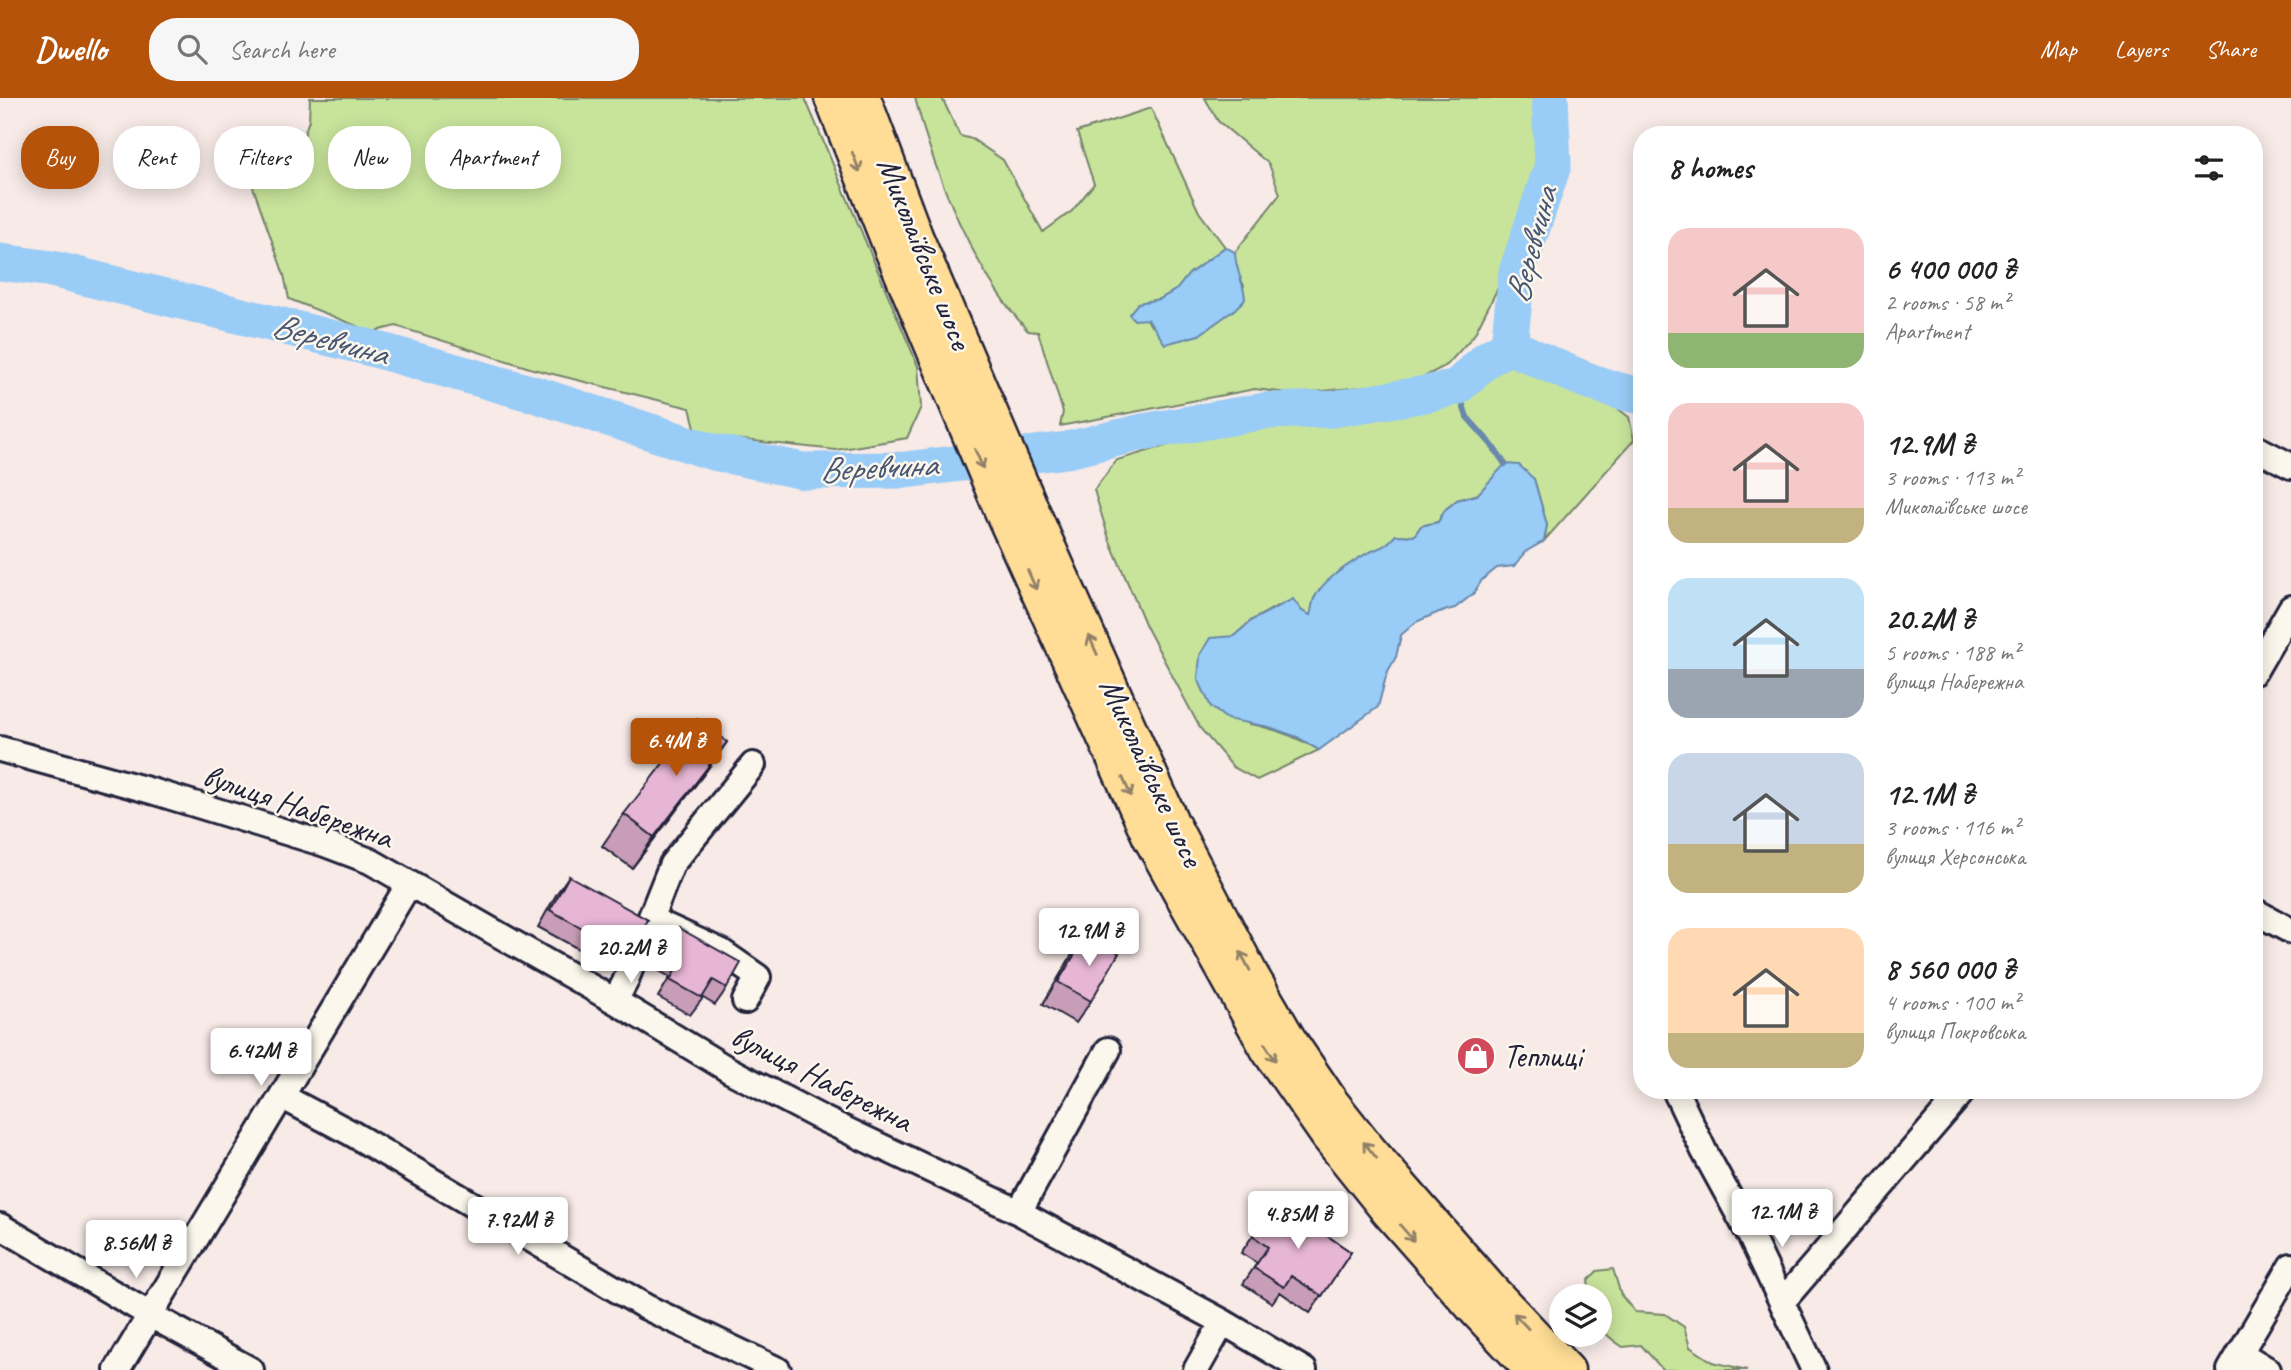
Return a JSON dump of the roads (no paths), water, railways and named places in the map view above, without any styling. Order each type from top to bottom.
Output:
[{"type":"main road","name":"Миколаївське шосе","points":[[831,98],[953,400],[1149,837],[1268,1051],[1327,1136],[1388,1212],[1531,1370]]},
{"type":"main road","name":"Миколаївське шосе","points":[[864,98],[916,236],[1037,520],[1173,824],[1252,975],[1290,1040],[1332,1102],[1413,1202],[1568,1370]]},
{"type":"street","points":[[2263,452],[2291,466]]},
{"type":"street","points":[[2263,656],[2291,608]]},
{"type":"street","name":"вулиця Набережна","points":[[0,749],[326,844],[370,861],[749,1081],[1019,1212],[1223,1322],[1304,1370]]},
{"type":"street","points":[[615,1002],[672,864],[753,765]]},
{"type":"street","points":[[117,1370],[152,1316],[409,884]]},
{"type":"street","points":[[2263,916],[2291,931]]},
{"type":"street","points":[[650,919],[722,952],[758,977],[745,1000]]},
{"type":"street","points":[[1019,1212],[1108,1050]]},
{"type":"street","points":[[283,1097],[352,1133],[636,1302],[778,1370]]},
{"type":"street","points":[[1679,1099],[1751,1237],[1814,1370]]},
{"type":"street","points":[[1782,1302],[1956,1099]]},
{"type":"street","points":[[0,1226],[152,1316],[251,1370]]},
{"type":"street","points":[[2268,1370],[2235,1362],[2291,1266]]},
{"type":"street","points":[[1196,1370],[1223,1322]]},
{"type":"water","points":[[1225,247],[1235,252],[1245,299],[1199,335],[1165,344],[1148,319],[1134,320],[1129,314],[1138,303],[1160,299],[1177,289],[1189,274]]},
{"type":"water","points":[[1505,464],[1519,465],[1534,479],[1547,525],[1544,541],[1525,552],[1514,566],[1497,568],[1482,580],[1473,594],[1455,608],[1416,622],[1401,635],[1378,707],[1319,750],[1297,737],[1269,727],[1227,719],[1211,707],[1198,679],[1200,655],[1210,638],[1234,636],[1252,620],[1293,599],[1302,611],[1310,615],[1318,592],[1336,574],[1364,555],[1384,546],[1396,535],[1414,536],[1421,526],[1438,522],[1445,510],[1457,500],[1477,495]]},
{"type":"waterway","name":"Веревчина","points":[[0,262],[52,269],[371,348],[537,395],[713,452],[803,471],[905,470],[1067,450],[1143,432],[1265,411],[1333,409],[1457,387],[1487,359],[1509,346],[1517,272],[1553,165],[1550,98]]},
{"type":"waterway","points":[[1509,346],[1591,382],[1633,394]]},
{"type":"waterway","points":[[1457,387],[1467,417],[1505,464]]},
{"type":"place","name":"Теплиці","points":[[1476,1056]]}]
